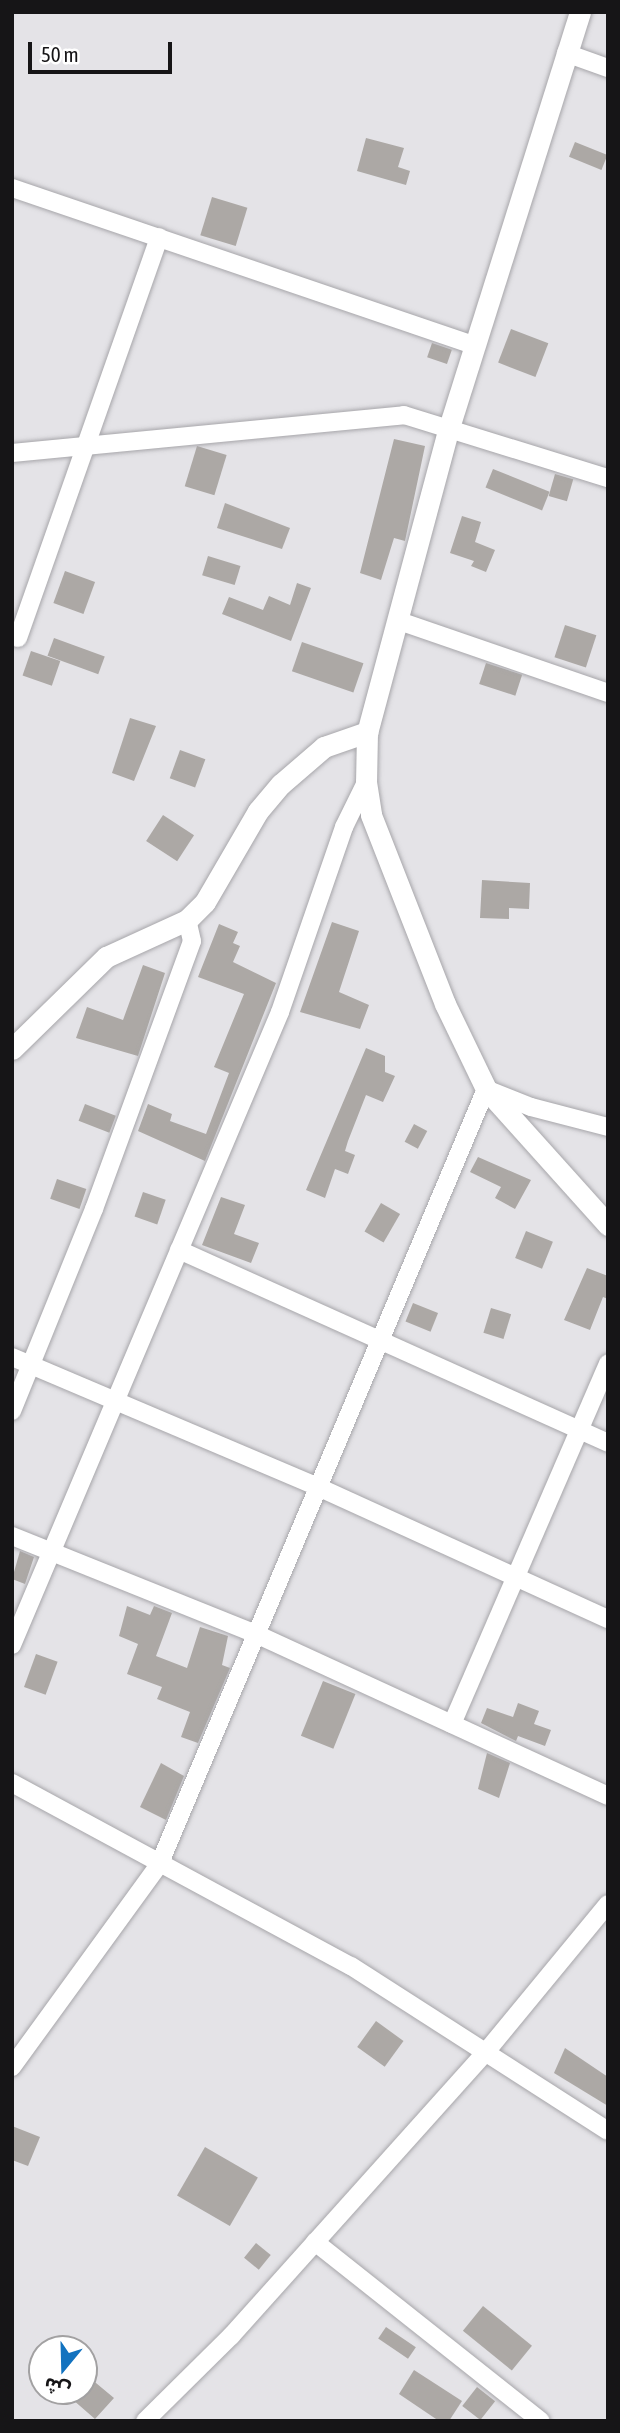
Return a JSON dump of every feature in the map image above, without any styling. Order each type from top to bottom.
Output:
[{"type":"street","points":[[580,12],[472,345],[449,427],[367,732],[366,782],[371,815],[445,1004],[486,1089],[608,1225]]},
{"type":"street","points":[[566,54],[608,68]]},
{"type":"street","points":[[12,188],[472,345]]},
{"type":"street","points":[[18,638],[159,237]]},
{"type":"street","points":[[12,453],[404,415],[608,478]]},
{"type":"street","points":[[398,621],[608,693]]},
{"type":"street","points":[[12,1049],[106,957],[187,920],[205,902],[258,811],[281,784],[324,747],[367,732]]},
{"type":"street","points":[[12,1645],[280,1012],[344,827],[366,782]]},
{"type":"street","points":[[12,1412],[94,1209],[192,941],[187,920]]},
{"type":"street","points":[[486,1089],[531,1107],[608,1127]]},
{"type":"street","points":[[12,2067],[159,1864],[486,1089]]},
{"type":"street","points":[[179,1250],[608,1443]]},
{"type":"street","points":[[12,1357],[318,1487],[608,1619]]},
{"type":"street","points":[[452,1724],[608,1363]]},
{"type":"street","points":[[12,1536],[256,1634],[608,1796]]},
{"type":"street","points":[[12,1783],[351,1966],[608,2131]]},
{"type":"street","points":[[145,2421],[231,2336],[485,2053],[608,1904]]},
{"type":"street","points":[[315,2242],[541,2421]]},
{"type":"building","points":[[366,138],[404,148],[398,167],[410,171],[406,185],[357,171]]},
{"type":"building","points":[[575,142],[607,155],[601,170],[569,157]]},
{"type":"building","points":[[212,197],[247,208],[236,246],[200,235]]},
{"type":"building","points":[[511,329],[548,343],[535,377],[498,363]]},
{"type":"building","points":[[432,343],[452,350],[447,364],[427,357]]},
{"type":"building","points":[[394,439],[425,446],[405,541],[394,538],[381,580],[360,573]]},
{"type":"building","points":[[197,446],[227,455],[214,495],[185,486]]},
{"type":"building","points":[[493,469],[550,492],[542,510],[486,488]]},
{"type":"building","points":[[555,474],[573,479],[567,501],[549,496]]},
{"type":"building","points":[[225,503],[290,528],[282,549],[217,528]]},
{"type":"building","points":[[462,516],[481,522],[475,542],[495,550],[486,572],[471,566],[474,561],[450,553]]},
{"type":"building","points":[[208,556],[241,566],[235,585],[202,575]]},
{"type":"building","points":[[65,571],[95,582],[83,614],[53,603]]},
{"type":"building","points":[[297,583],[311,588],[291,641],[222,614],[229,597],[263,610],[269,596],[290,605]]},
{"type":"building","points":[[565,625],[596,635],[586,668],[554,657]]},
{"type":"building","points":[[54,638],[105,656],[98,674],[48,656]]},
{"type":"building","points":[[302,642],[363,663],[353,692],[292,671]]},
{"type":"building","points":[[31,651],[60,661],[52,686],[23,676]]},
{"type":"building","points":[[486,663],[522,675],[515,696],[479,684]]},
{"type":"building","points":[[130,718],[156,726],[134,781],[112,773]]},
{"type":"building","points":[[180,750],[205,759],[195,787],[170,778]]},
{"type":"building","points":[[163,815],[194,835],[177,861],[146,841]]},
{"type":"building","points":[[482,880],[530,883],[529,909],[509,908],[509,919],[480,918]]},
{"type":"building","points":[[332,922],[359,931],[339,992],[369,1005],[360,1029],[300,1012]]},
{"type":"building","points":[[219,924],[238,932],[233,943],[240,946],[233,962],[276,983],[205,1161],[138,1131],[148,1104],[172,1114],[170,1121],[206,1134],[229,1073],[214,1067],[244,994],[198,977]]},
{"type":"building","points":[[143,965],[165,973],[138,1056],[76,1038],[87,1007],[123,1020]]},
{"type":"building","points":[[366,1048],[385,1056],[385,1072],[395,1076],[383,1102],[366,1095],[345,1151],[355,1155],[348,1174],[335,1169],[325,1198],[306,1190]]},
{"type":"building","points":[[85,1104],[116,1116],[109,1133],[79,1121]]},
{"type":"building","points":[[414,1124],[427,1131],[418,1149],[405,1142]]},
{"type":"building","points":[[478,1157],[531,1180],[515,1209],[495,1198],[501,1187],[470,1172]]},
{"type":"building","points":[[57,1179],[86,1189],[79,1209],[50,1199]]},
{"type":"building","points":[[143,1192],[166,1200],[157,1224],[135,1217]]},
{"type":"building","points":[[221,1197],[245,1205],[234,1234],[259,1243],[251,1263],[202,1245]]},
{"type":"building","points":[[381,1203],[400,1214],[384,1243],[364,1232]]},
{"type":"building","points":[[526,1231],[553,1242],[542,1269],[515,1258]]},
{"type":"building","points":[[587,1268],[608,1276],[608,1299],[603,1297],[590,1330],[564,1320]]},
{"type":"building","points":[[413,1303],[438,1313],[431,1332],[406,1322]]},
{"type":"building","points":[[491,1308],[511,1314],[503,1339],[483,1333]]},
{"type":"building","points":[[20,1551],[34,1557],[25,1584],[12,1579]]},
{"type":"building","points":[[127,1606],[150,1615],[154,1606],[172,1613],[156,1656],[187,1668],[200,1627],[228,1636],[222,1665],[230,1668],[198,1743],[181,1737],[190,1712],[157,1699],[162,1687],[127,1674],[138,1644],[119,1636]]},
{"type":"building","points":[[36,1654],[58,1662],[46,1695],[24,1687]]},
{"type":"building","points":[[323,1681],[355,1694],[333,1749],[301,1736]]},
{"type":"building","points":[[518,1703],[539,1711],[534,1724],[551,1730],[545,1746],[518,1736],[516,1741],[481,1723],[487,1708],[513,1717]]},
{"type":"building","points":[[487,1753],[510,1763],[499,1798],[478,1789]]},
{"type":"building","points":[[161,1763],[184,1776],[166,1820],[140,1807]]},
{"type":"building","points":[[376,2021],[404,2041],[385,2067],[357,2047]]},
{"type":"building","points":[[565,2048],[608,2077],[608,2106],[554,2073]]},
{"type":"building","points":[[12,2126],[40,2137],[28,2166],[12,2160]]},
{"type":"building","points":[[205,2147],[258,2178],[230,2226],[177,2195]]},
{"type":"building","points":[[256,2243],[271,2255],[259,2270],[244,2258]]},
{"type":"building","points":[[483,2306],[532,2346],[512,2371],[463,2331]]},
{"type":"building","points":[[386,2327],[416,2347],[408,2359],[378,2339]]},
{"type":"building","points":[[414,2370],[462,2401],[449,2421],[439,2421],[399,2394]]},
{"type":"building","points":[[98,2385],[114,2398],[95,2419],[79,2405],[98,2405]]},
{"type":"building","points":[[477,2387],[495,2401],[480,2420],[462,2406]]}]
